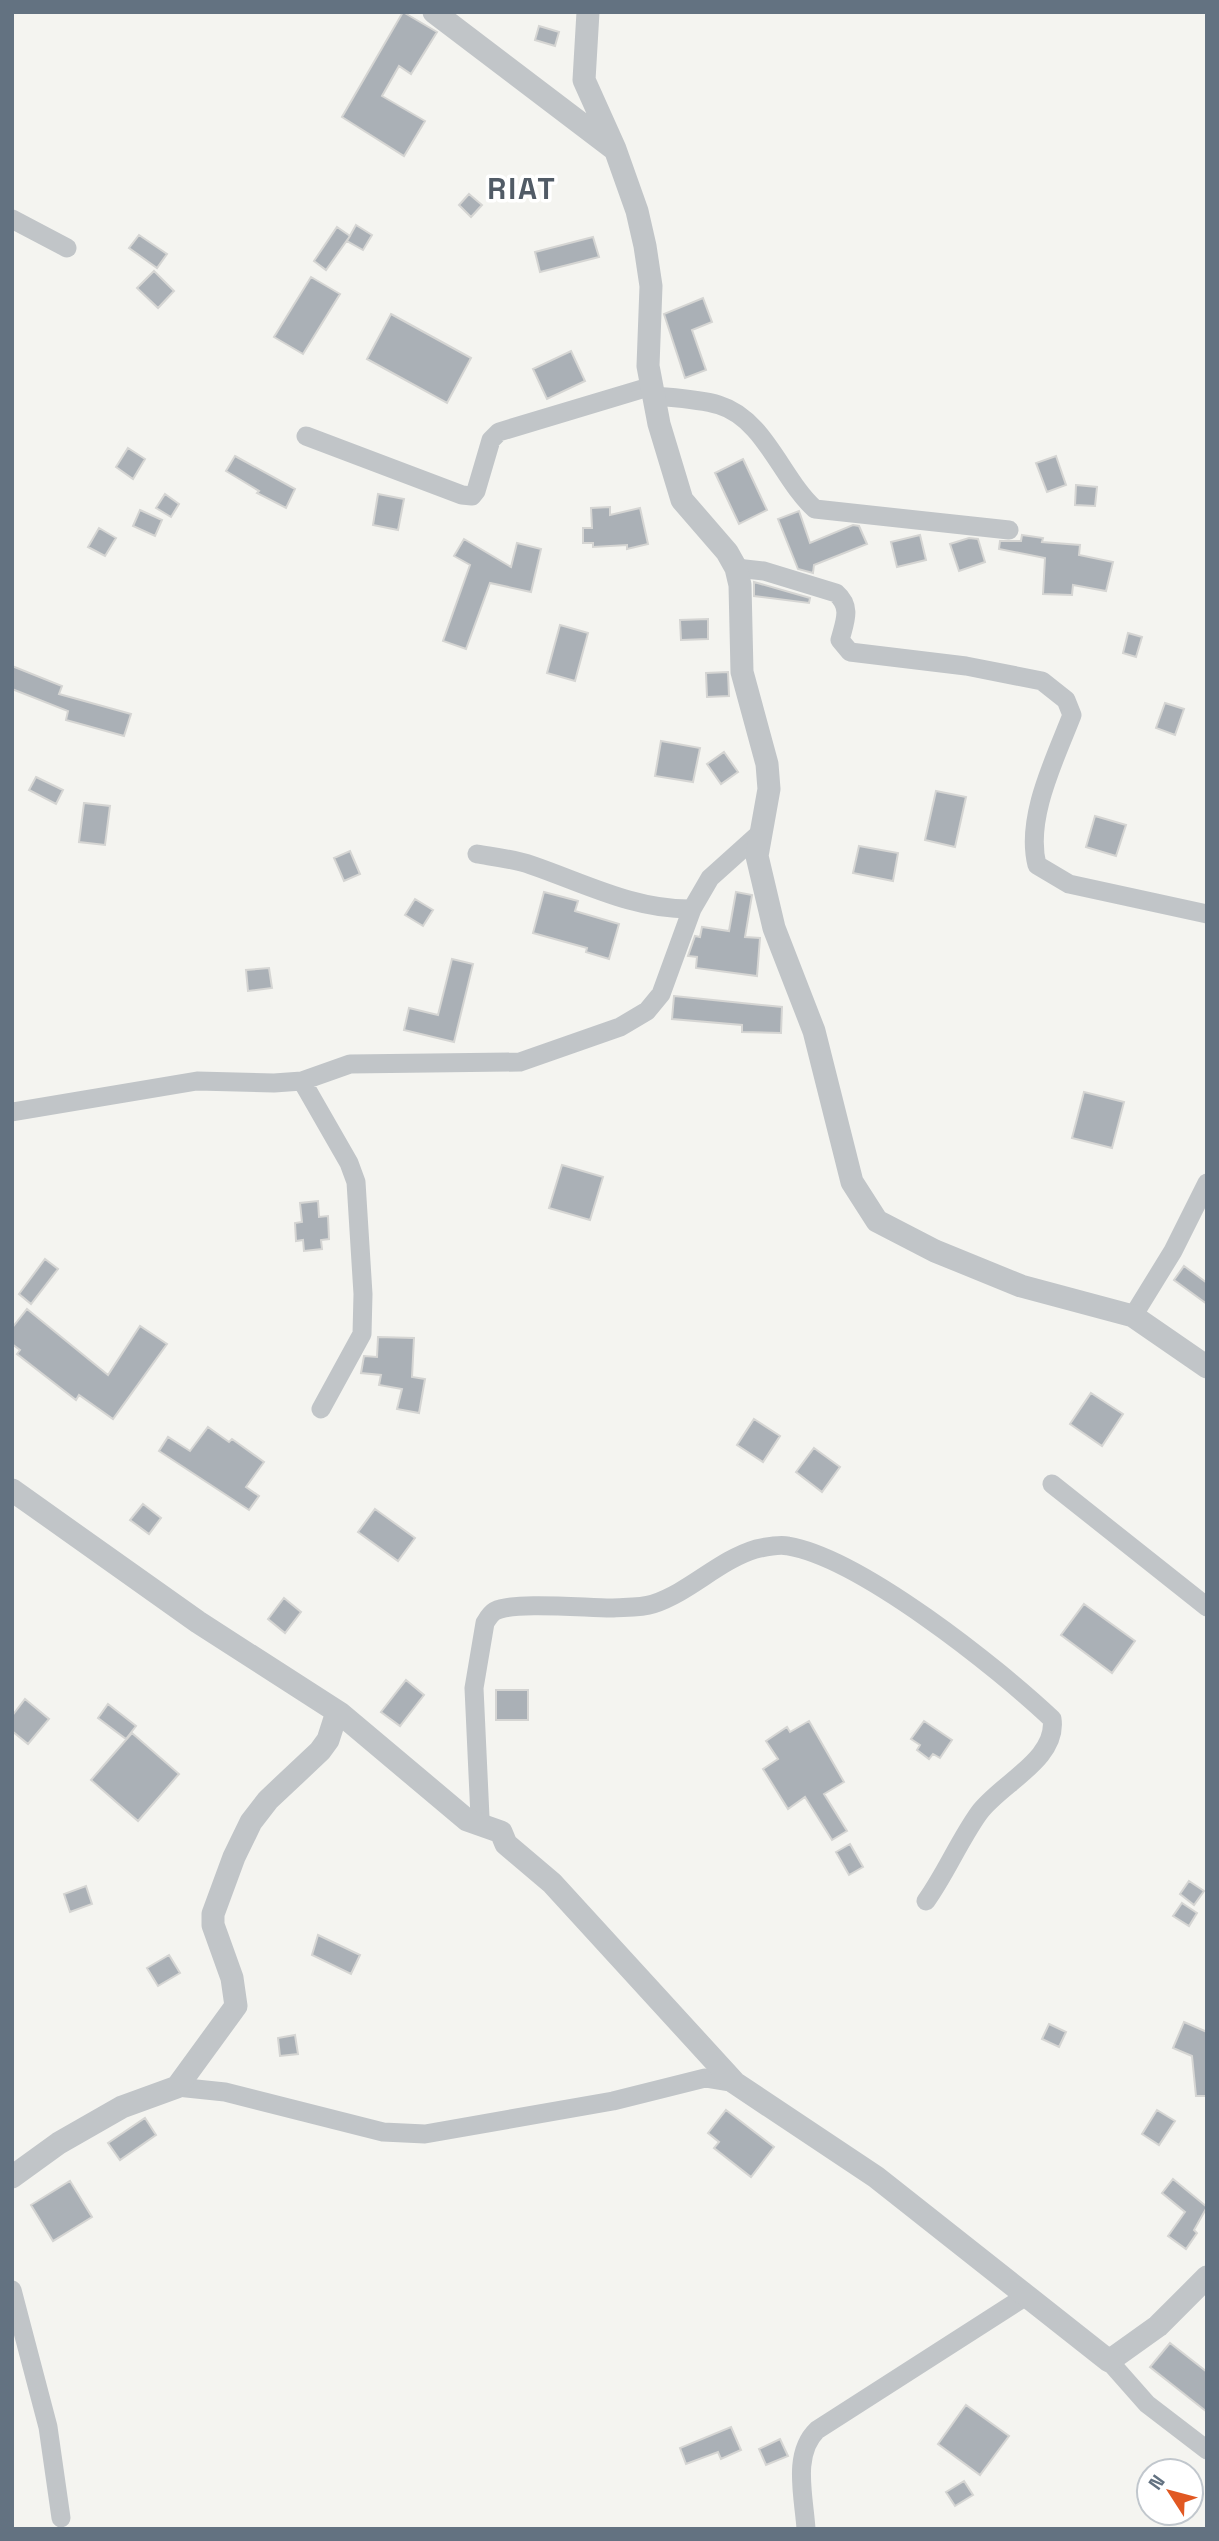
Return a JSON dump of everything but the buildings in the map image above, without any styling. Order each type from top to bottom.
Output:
[{"type":"street","points":[[434,12],[615,149]]},
{"type":"street","points":[[589,12],[584,80],[615,149],[645,246],[650,286],[648,366],[653,391],[682,500],[727,552],[736,568],[740,585],[743,673],[767,764],[769,789],[757,856],[774,928],[814,1031],[852,1182],[877,1221],[935,1251],[1021,1286],[1133,1316],[1207,1367]]},
{"type":"street","points":[[12,219],[67,248]]},
{"type":"street","points":[[306,436],[462,495],[472,496],[476,491],[491,440],[499,432],[653,391],[714,404],[737,414],[760,438],[815,509],[1009,530]]},
{"type":"street","points":[[736,568],[764,571],[836,593],[845,601],[847,611],[840,640],[850,652],[966,666],[1042,681],[1054,688],[1066,700],[1072,715],[1041,805],[1033,850],[1037,865],[1069,884],[1207,914]]},
{"type":"street","points":[[12,1112],[197,1081],[302,1081],[350,1064],[520,1062],[620,1027],[647,1011],[662,994],[692,909],[710,878],[760,833]]},
{"type":"street","points":[[477,854],[527,864],[635,903],[667,909],[692,909]]},
{"type":"street","points":[[302,1081],[349,1163],[356,1182],[362,1282],[362,1334],[321,1409]]},
{"type":"street","points":[[1133,1316],[1173,1251],[1207,1183]]},
{"type":"street","points":[[1052,1484],[1207,1607]]},
{"type":"street","points":[[12,1490],[198,1622],[337,1712],[467,1821],[501,1832]]},
{"type":"street","points":[[926,1901],[981,1811],[1042,1752],[1052,1738],[1052,1718],[1027,1695],[944,1631],[849,1568],[806,1550],[784,1545],[756,1550],[733,1559],[652,1604],[502,1609],[491,1614],[485,1623],[474,1688],[482,1824],[501,1832],[506,1844],[552,1883],[735,2083],[876,2177],[1109,2361],[1157,2413],[1207,2450]]},
{"type":"street","points":[[177,2087],[236,2006],[232,1978],[212,1920],[234,1857],[260,1809],[328,1740],[337,1712]]},
{"type":"street","points":[[12,2177],[59,2143],[122,2107],[177,2087],[225,2092],[383,2132],[425,2134],[613,2101],[705,2078],[735,2083]]},
{"type":"street","points":[[1109,2361],[1158,2326],[1207,2277]]},
{"type":"street","points":[[12,2290],[48,2427],[61,2518]]},
{"type":"street","points":[[806,2529],[802,2460],[808,2439],[817,2430],[1026,2296]]},
{"type":"district","name":"RIAT","points":[[522,189]]}]
